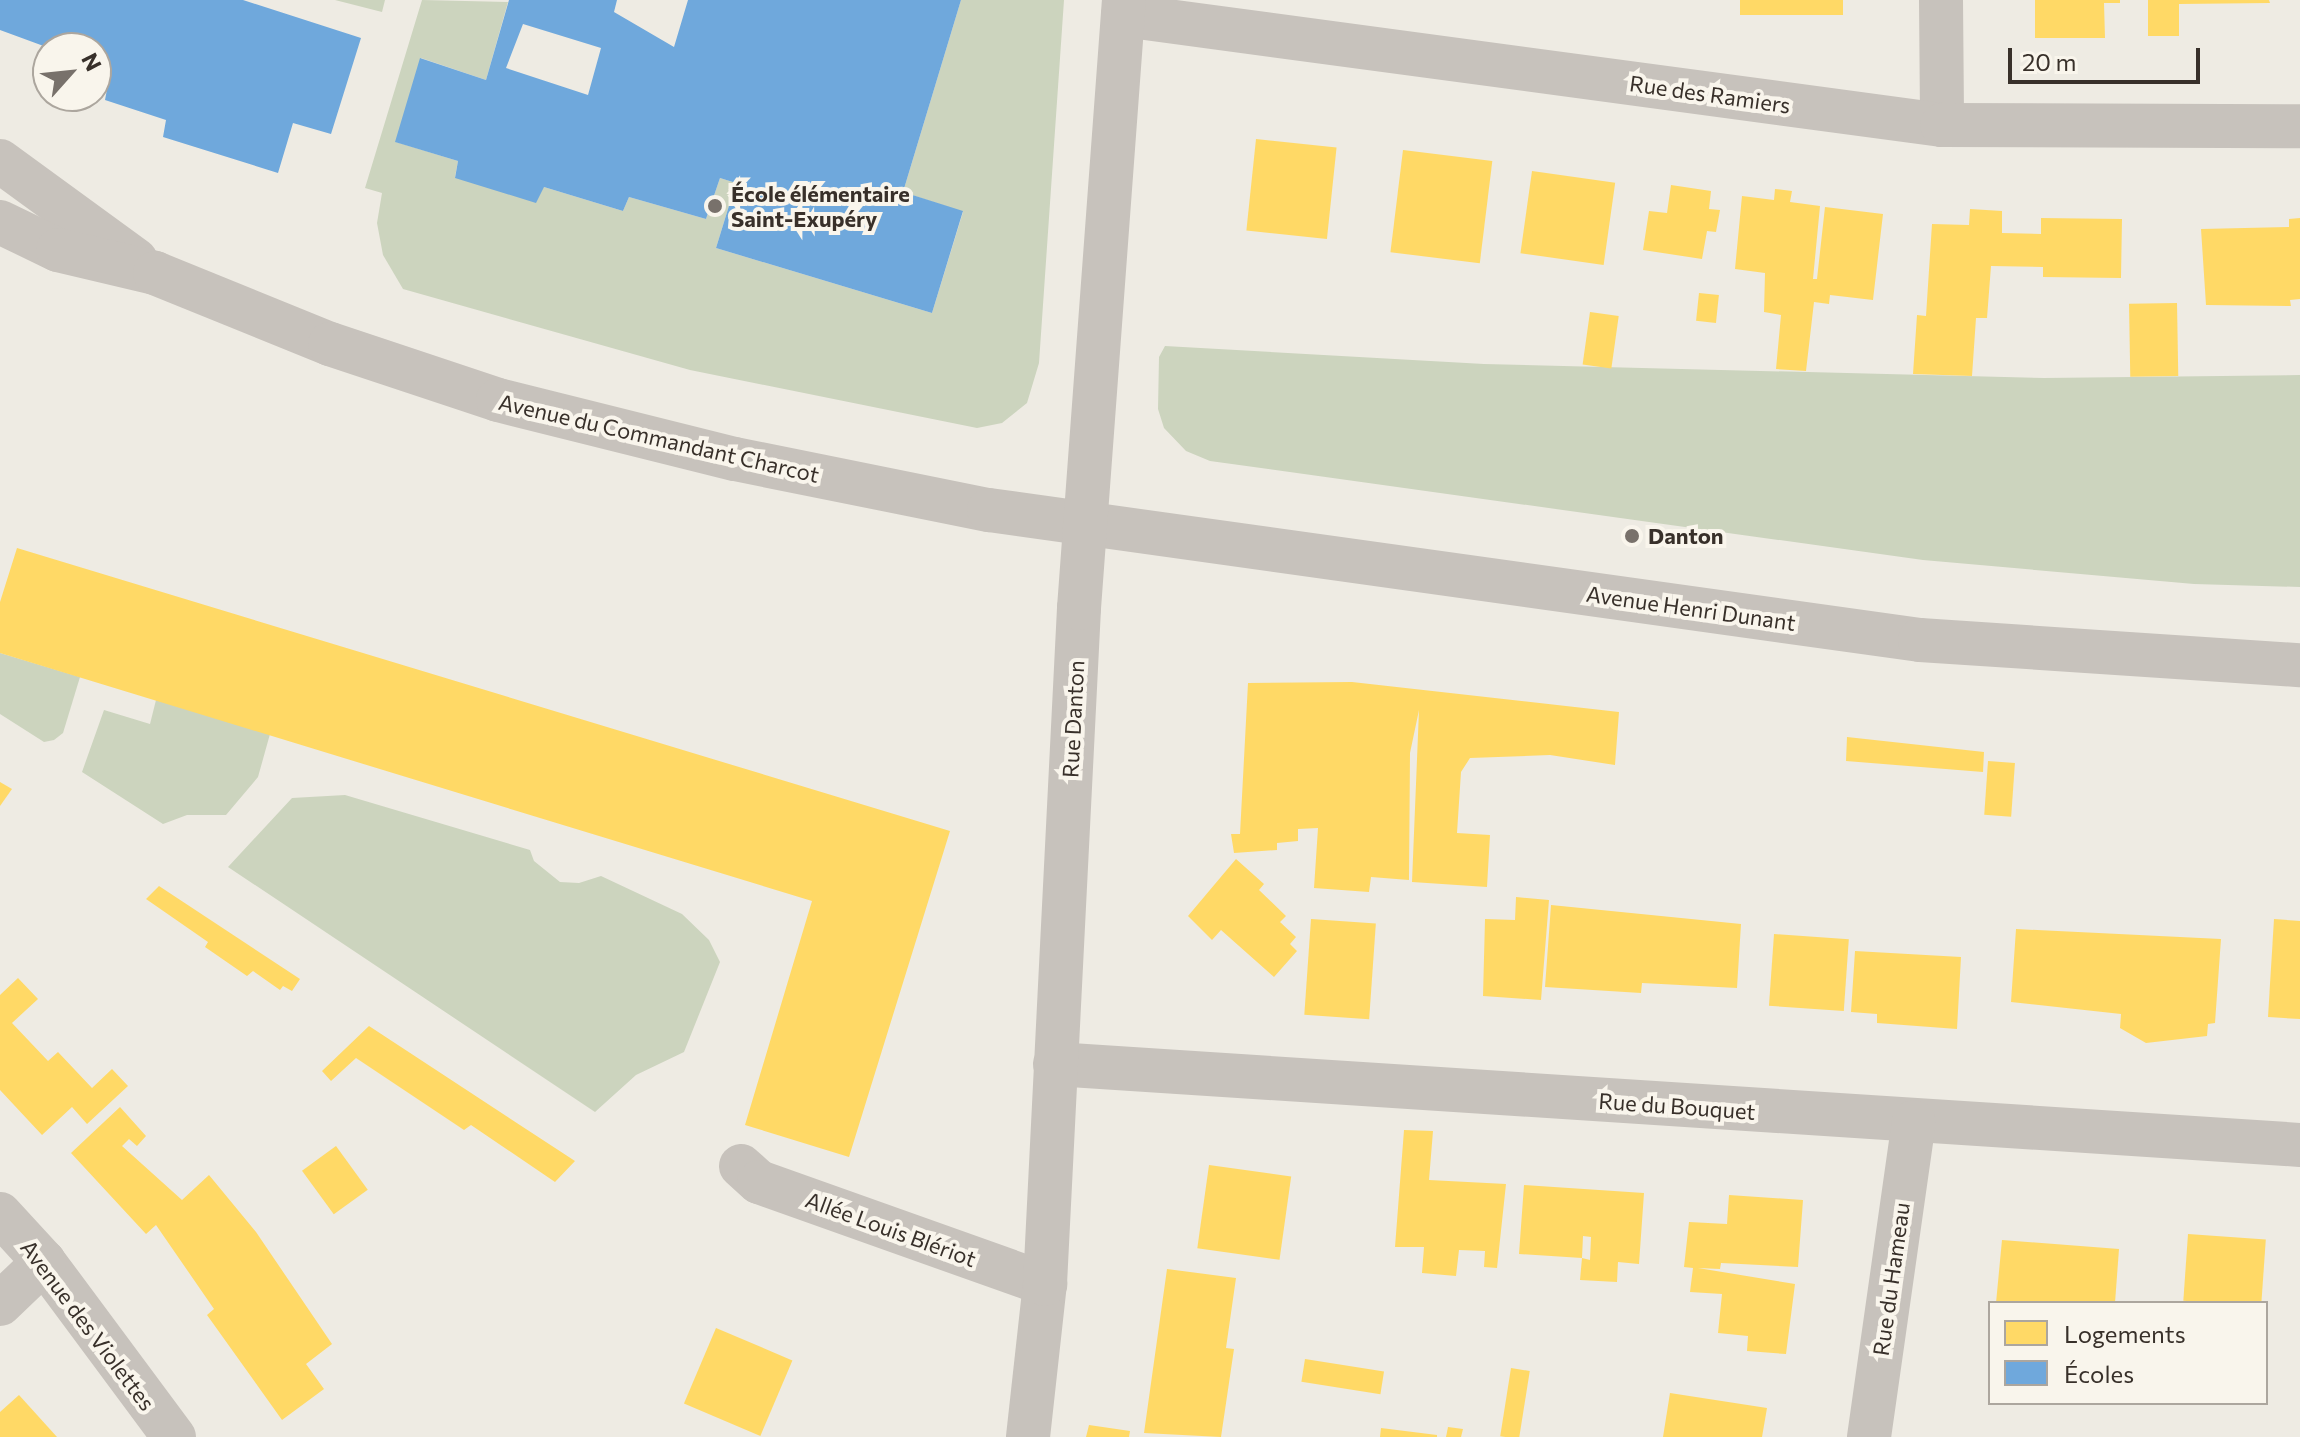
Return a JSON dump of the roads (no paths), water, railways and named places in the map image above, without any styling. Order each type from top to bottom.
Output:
[{"type":"street","points":[[1941,0],[1942,125]]},
{"type":"street","name":"Rue des Ramiers","points":[[1123,8],[1942,125],[2300,126]]},
{"type":"street","name":"Rue Danton","points":[[1028,1437],[1045,1284],[1086,520],[1123,8]]},
{"type":"street","name":"Avenue du Commandant Charcot","points":[[0,161],[155,273]]},
{"type":"street","name":"Avenue du Commandant Charcot","points":[[0,222],[58,250],[155,273],[330,344],[601,428],[989,510],[1086,520]]},
{"type":"street","name":"Avenue Henri Dunant","points":[[1086,520],[1920,640],[2300,665]]},
{"type":"street","name":"Rue du Bouquet","points":[[1055,1064],[2300,1145]]},
{"type":"street","name":"Rue du Hameau","points":[[1869,1437],[1914,1122]]},
{"type":"street","name":"Allée Louis Blériot","points":[[741,1166],[759,1182],[1045,1284]]},
{"type":"street","name":"Avenue des Violettes","points":[[0,1214],[44,1262],[174,1437]]},
{"type":"street","points":[[0,1304],[44,1262]]},
{"type":"place","name":"École élémentaire Saint-Exupéry","points":[[715,206]]},
{"type":"place","name":"Danton","points":[[1632,536]]}]
